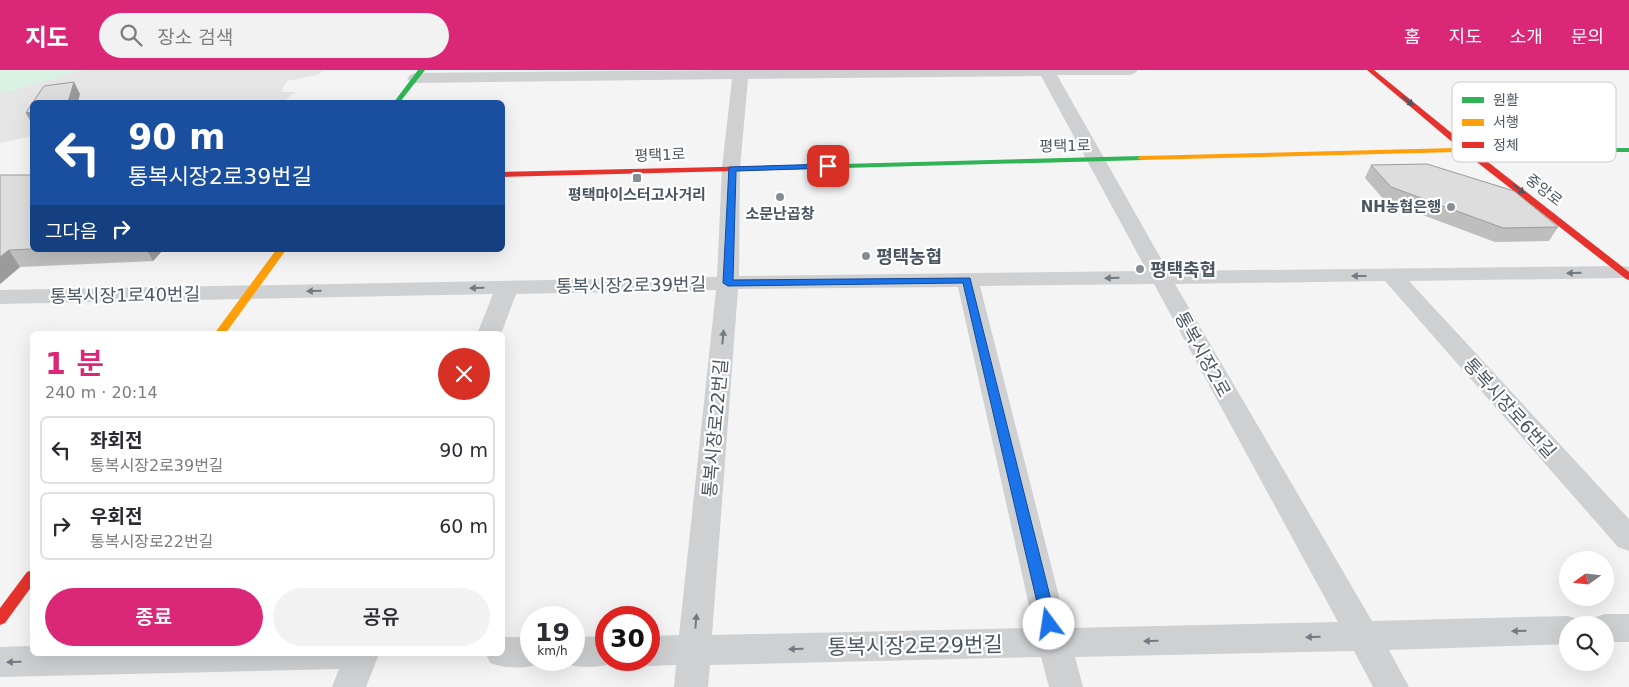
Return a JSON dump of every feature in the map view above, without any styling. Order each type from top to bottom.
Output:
[{"type":"street","name":"통복시장2로","points":[[1047,70],[1160,278],[1392,687]]},
{"type":"street","points":[[399,100],[419,74],[1130,70]]},
{"type":"street","name":"중앙로","points":[[1370,70],[1452,138]]},
{"type":"street","points":[[1384,70],[1452,122]]},
{"type":"street","name":"통복시장로22번길","points":[[691,687],[728,283],[732,168],[741,73]]},
{"type":"street","name":"평택1로","points":[[505,175],[1452,150]]},
{"type":"street","name":"평택1로","points":[[1616,150],[1629,150]]},
{"type":"street","points":[[1616,158],[1629,158]]},
{"type":"street","name":"중앙로","points":[[1483,162],[1626,275]]},
{"type":"street","points":[[221,331],[280,252]]},
{"type":"street","points":[[1160,278],[1626,275]]},
{"type":"street","name":"통복시장로6번길","points":[[1392,276],[1629,539]]},
{"type":"street","name":"통복시장2로39번길","points":[[251,292],[728,283],[1160,278]]},
{"type":"street","points":[[967,280],[1066,687]]},
{"type":"street","points":[[490,331],[507,288]]},
{"type":"street","name":"통복시장1로40번길","points":[[1,298],[251,292]]},
{"type":"street","points":[[0,619],[30,579]]},
{"type":"street","points":[[1614,628],[1629,628]]},
{"type":"street","points":[[1362,636],[1559,630]]},
{"type":"street","name":"통복시장2로29번길","points":[[660,651],[1362,636]]},
{"type":"street","points":[[505,652],[520,652]]},
{"type":"street","points":[[0,662],[257,656]]},
{"type":"street","points":[[348,687],[361,656]]},
{"type":"shaded area","points":[[0,70],[324,70],[317,75],[287,81],[281,92],[295,92],[285,100],[30,100],[30,136],[0,143]]},
{"type":"green space","points":[[0,70],[83,70],[11,91],[0,92]]},
{"type":"building","points":[[74,82],[69,100],[34,100],[44,86]]},
{"type":"building","points":[[1427,164],[1514,191],[1558,227],[1503,228],[1391,187],[1371,165]]},
{"type":"building","points":[[0,175],[30,175],[30,249],[9,250],[0,257]]},
{"type":"traffic: fast","points":[[399,100],[422,70]]},
{"type":"traffic: fast","points":[[1616,150],[1629,150]]},
{"type":"traffic: fast","points":[[806,167],[1141,158]]},
{"type":"traffic: slow","points":[[1141,158],[1452,150]]},
{"type":"traffic: slow","points":[[221,331],[280,252]]},
{"type":"traffic: jam","points":[[1370,70],[1452,138]]},
{"type":"traffic: jam","points":[[1482,162],[1629,277]]},
{"type":"traffic: jam","points":[[505,175],[806,167]]},
{"type":"traffic: jam","points":[[0,619],[30,579]]},
{"type":"place","name":"평택마이스터고사거리","points":[[637,178]]},
{"type":"place","name":"소문난곱창","points":[[780,197]]},
{"type":"place","name":"NH농협은행","points":[[1451,207]]},
{"type":"place","name":"평택농협","points":[[866,256]]},
{"type":"place","name":"평택축협","points":[[1140,269]]},
{"type":"route","points":[[828,166],[732,168],[728,283],[967,280],[1049,624]]}]
